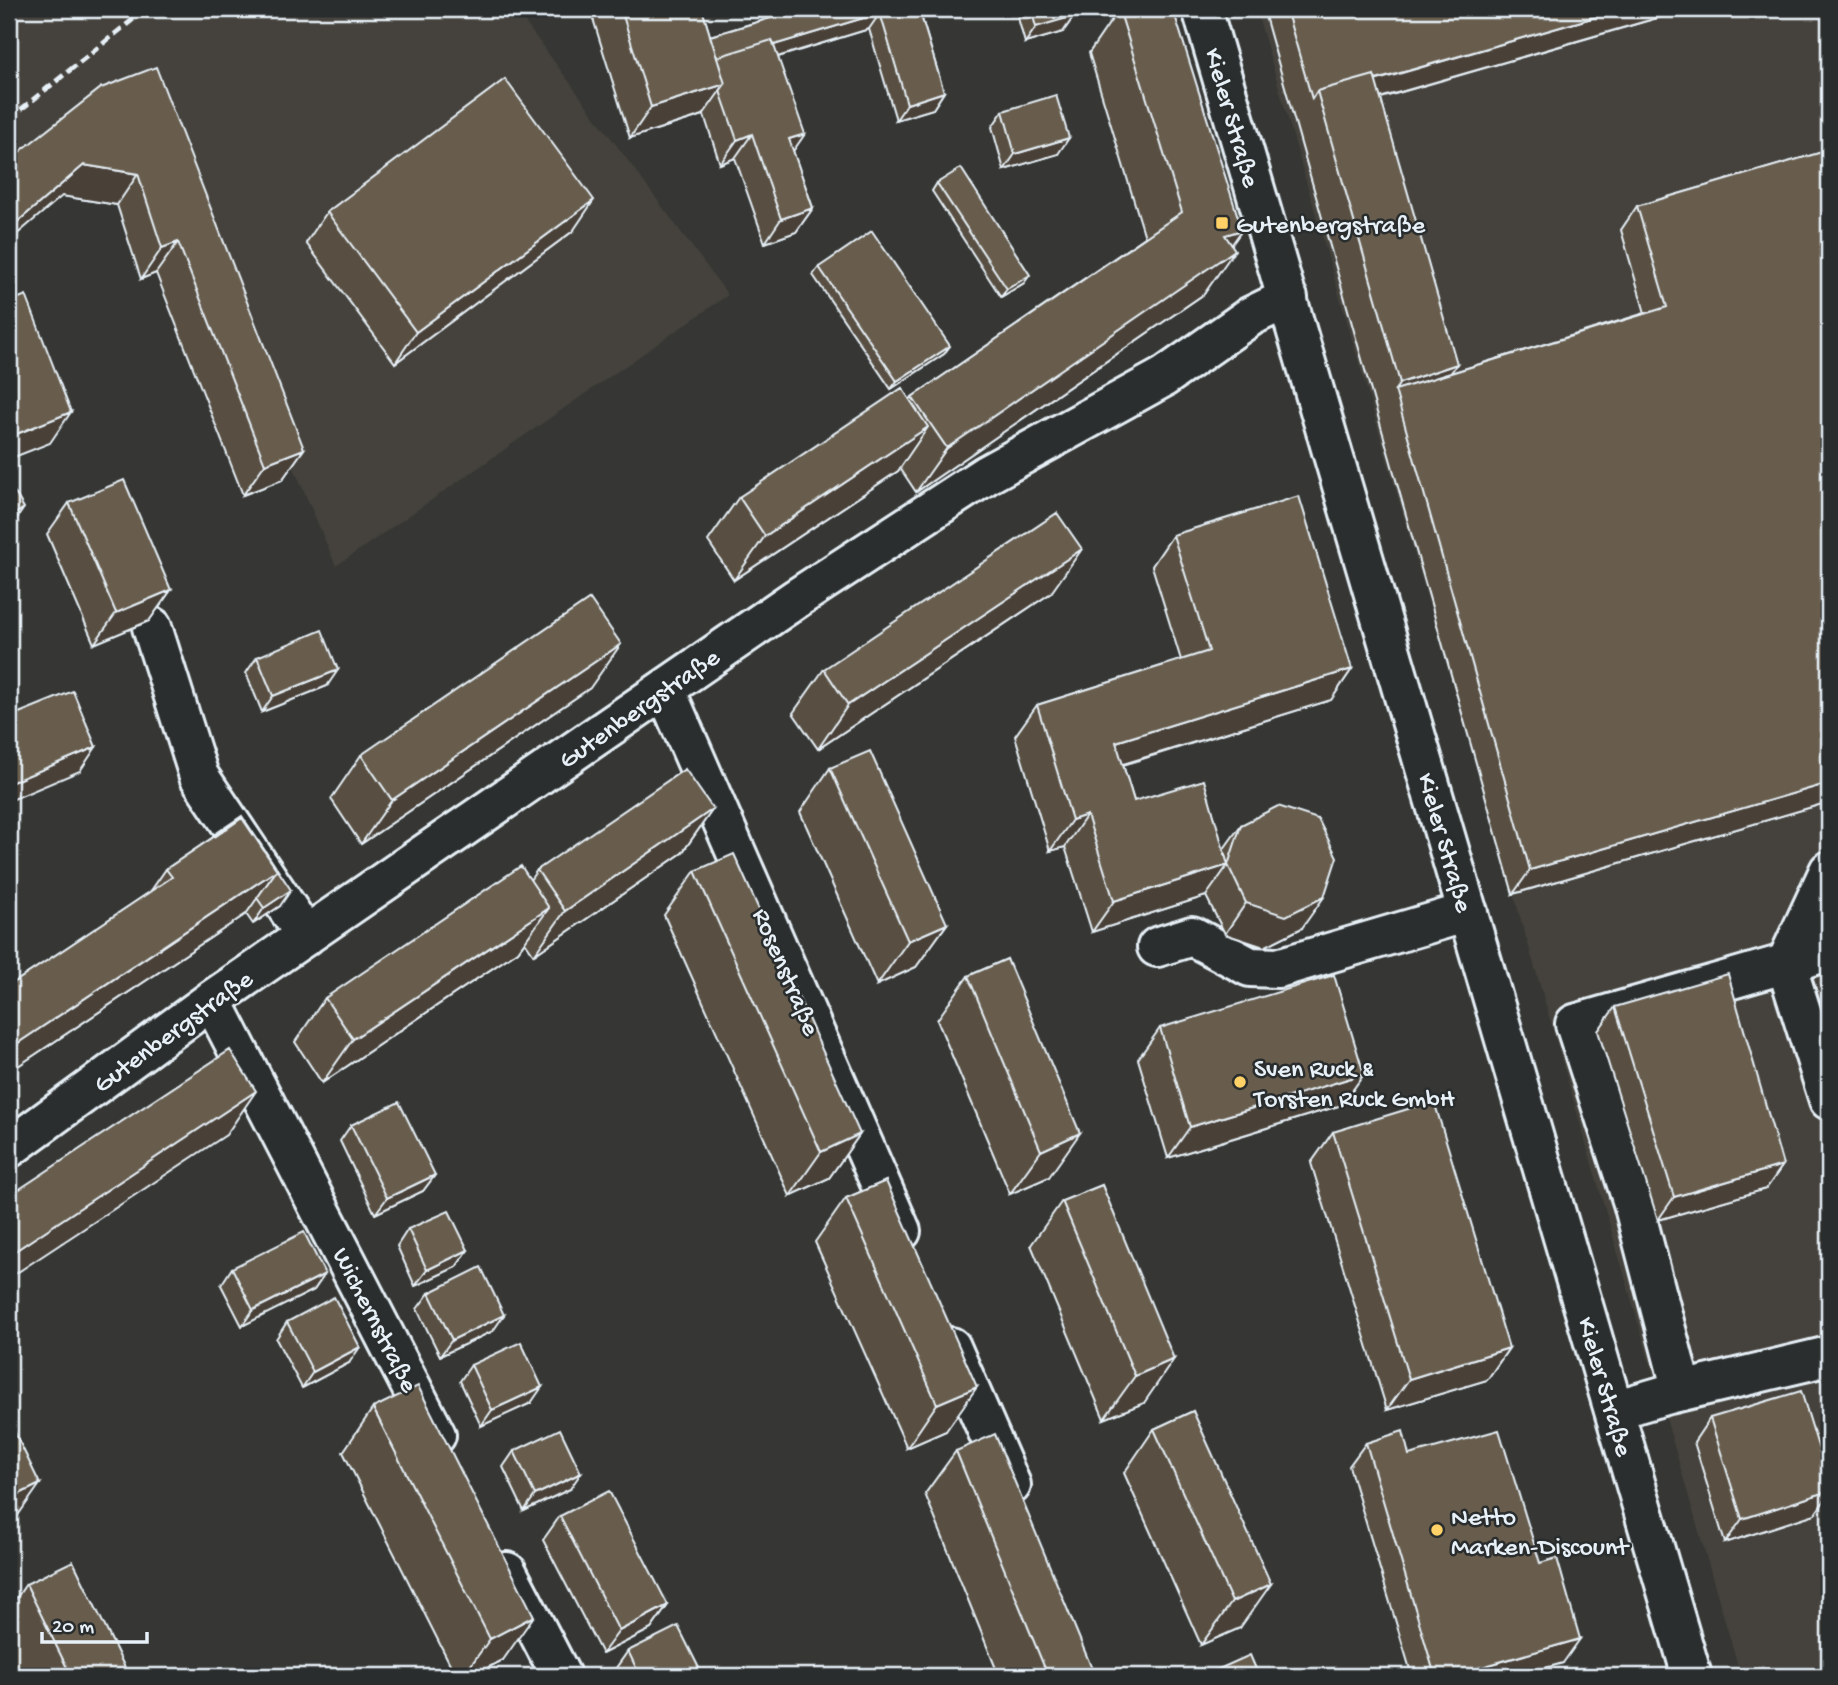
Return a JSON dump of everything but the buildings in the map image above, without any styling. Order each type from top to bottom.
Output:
[{"type":"street","name":"Kieler Straße","points":[[1202,9],[1692,1676]]},
{"type":"street","name":"Gutenbergstraße","points":[[9,1148],[212,1000],[797,598],[986,475],[1164,377],[1251,316],[1287,298]]},
{"type":"street","points":[[152,627],[199,776],[306,936]]},
{"type":"street","name":"Rosenstraße","points":[[665,689],[916,1266]]},
{"type":"street","points":[[1829,871],[1786,964],[1829,1100]]},
{"type":"street","points":[[1157,947],[1192,936],[1250,967],[1278,968],[1468,912]]},
{"type":"street","points":[[1682,1391],[1633,1203],[1575,1024],[1829,951]]},
{"type":"street","name":"Wichernstraße","points":[[212,1000],[453,1467]]},
{"type":"street","points":[[938,1317],[1027,1522]]},
{"type":"street","points":[[1614,1410],[1829,1356]]},
{"type":"street","points":[[491,1541],[561,1676]]},
{"type":"shaded area","points":[[9,9],[515,9],[728,295],[336,566],[127,77],[9,169]]},
{"type":"shaded area","points":[[1256,9],[1829,9],[1829,1676],[1741,1676]]},
{"type":"railway","points":[[107,12],[111,9]]},
{"type":"railway","points":[[9,119],[146,9]]},
{"type":"place","name":"Gutenbergstraße","points":[[1222,223]]},
{"type":"place","name":"Sven Ruck & Torsten Ruck GmbH","points":[[1240,1082]]},
{"type":"place","name":"Netto Marken-Discount","points":[[1437,1530]]}]
